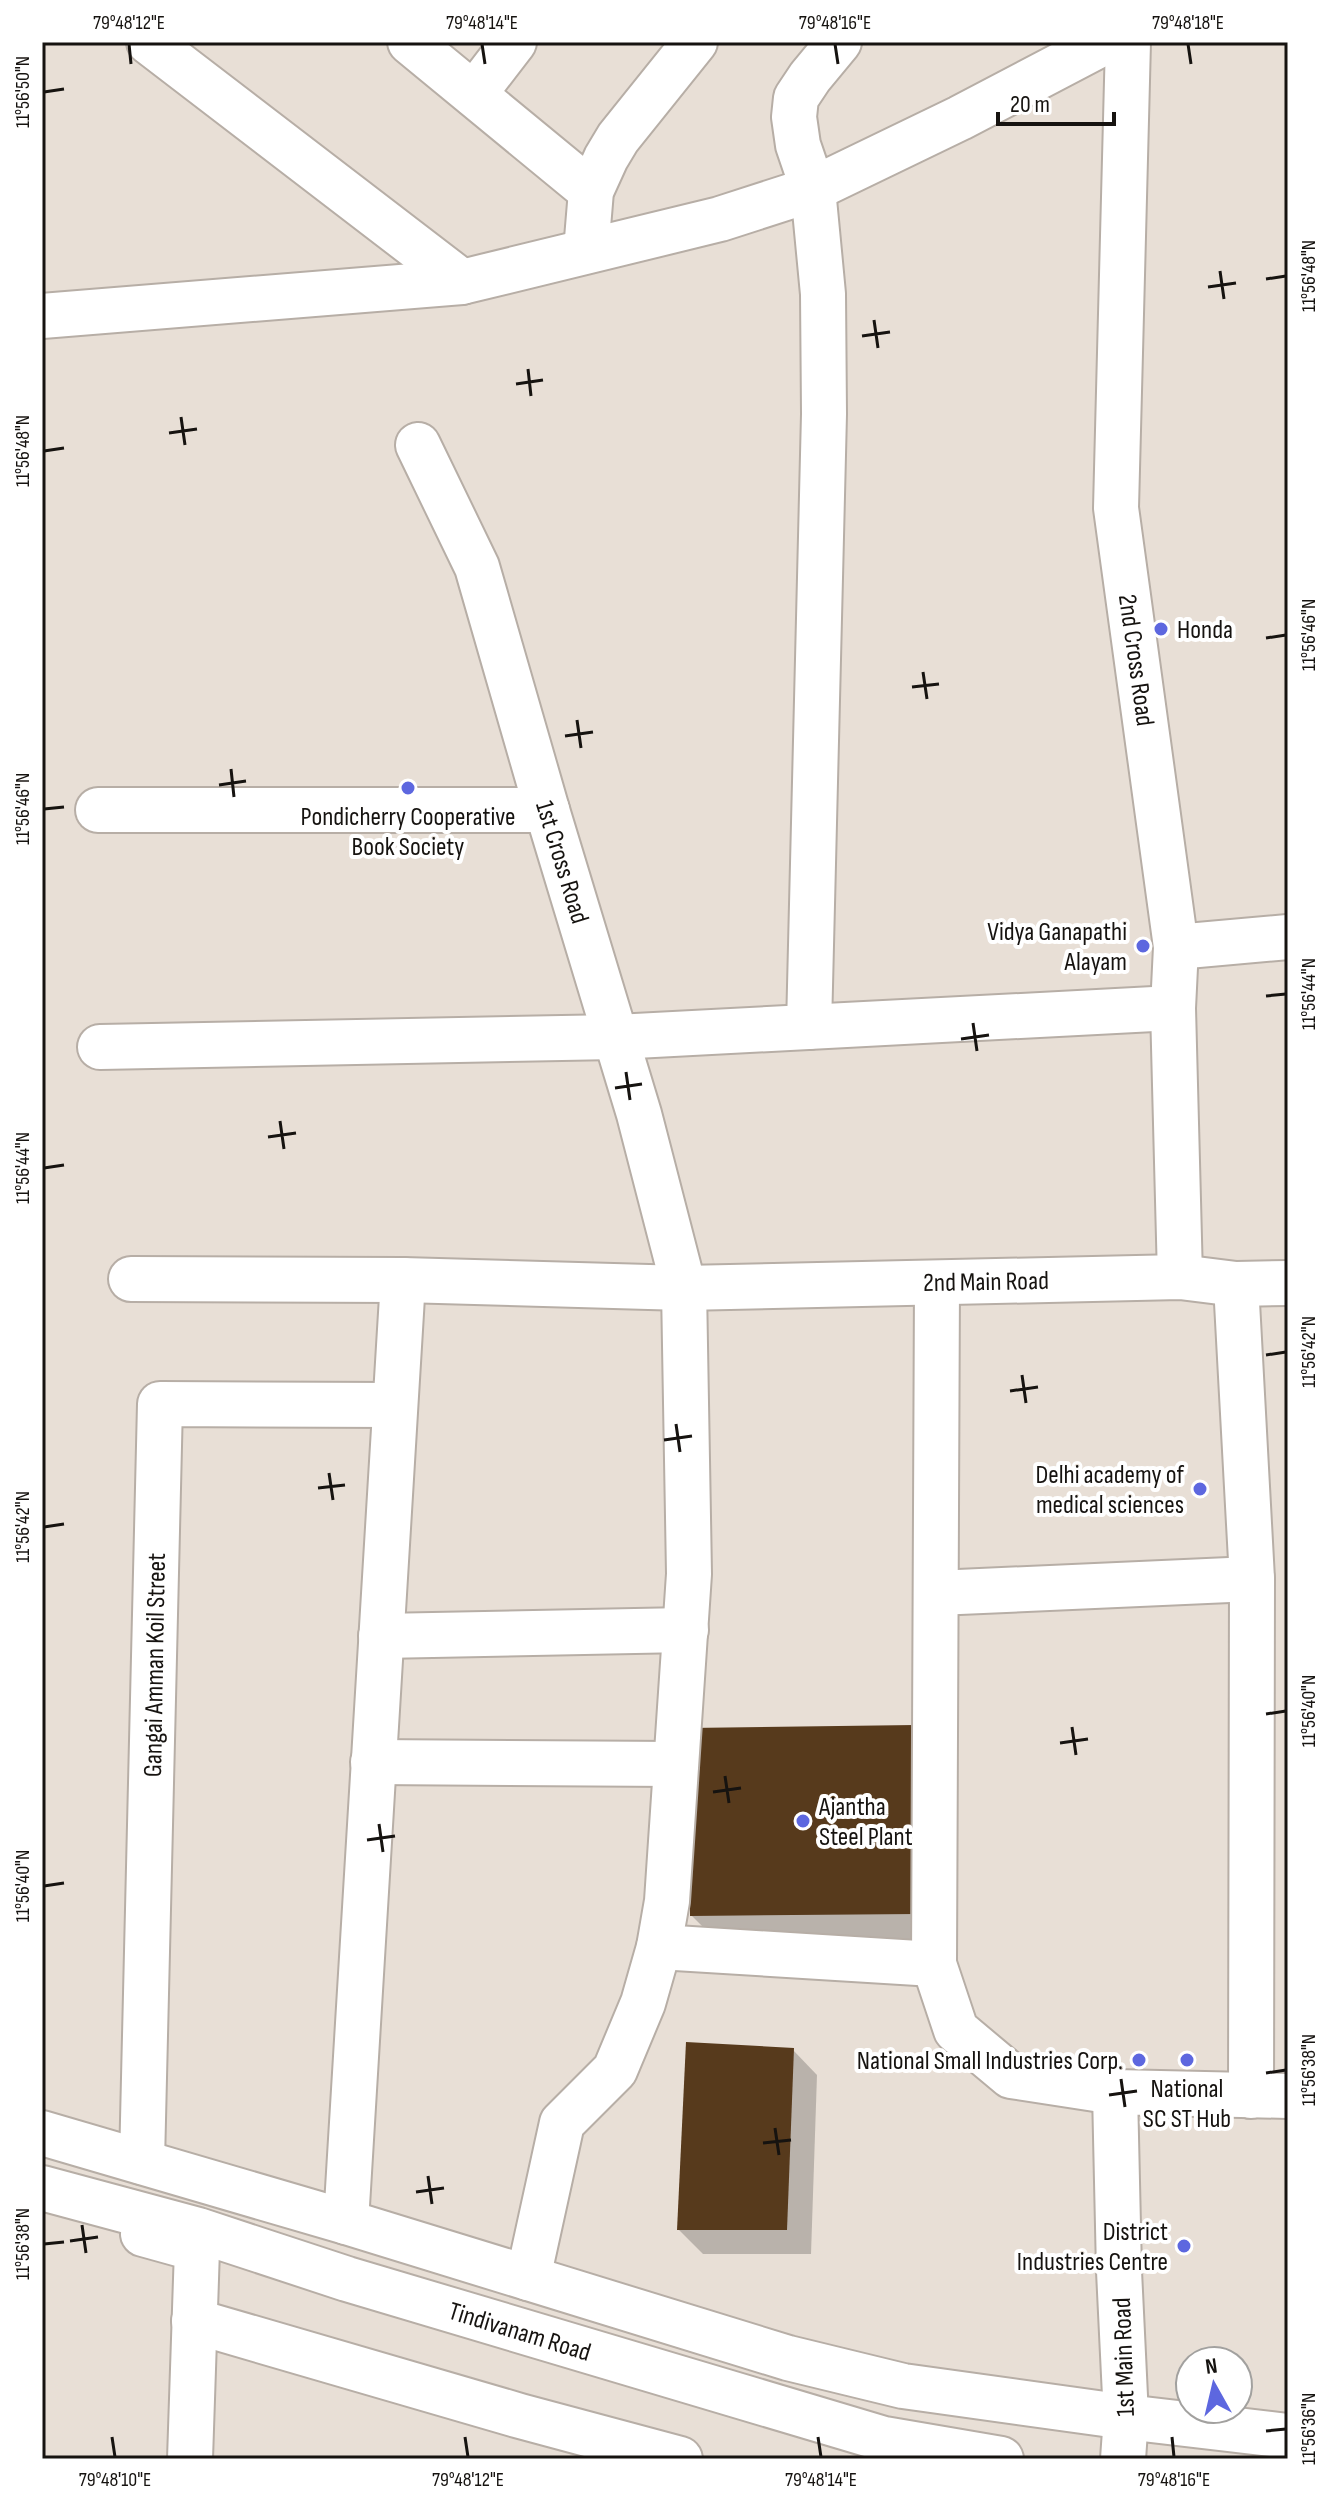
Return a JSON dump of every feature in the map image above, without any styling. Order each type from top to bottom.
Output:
[{"type":"main road","points":[[149,42],[462,282]]},
{"type":"main road","points":[[410,42],[591,191]]},
{"type":"main road","points":[[474,94],[514,42]]},
{"type":"main road","points":[[586,251],[591,191],[618,138],[695,42]]},
{"type":"main road","points":[[809,1027],[824,414],[823,294],[813,189],[798,145],[794,117],[796,98],[839,42]]},
{"type":"main road","points":[[42,316],[462,282],[720,219],[813,189],[960,118],[1105,42]]},
{"type":"main road","name":"2nd Cross Road","points":[[1128,42],[1116,508],[1176,947],[1173,1008],[1180,1277]]},
{"type":"main road","name":"1st Cross Road","points":[[418,445],[477,567],[639,1114],[684,1288],[689,1574],[667,1901],[659,1947],[643,2003],[615,2070],[562,2123],[528,2278]]},
{"type":"main road","points":[[98,810],[547,810]]},
{"type":"main road","points":[[1176,947],[1288,937]]},
{"type":"main road","points":[[100,1047],[616,1037],[1173,1008]]},
{"type":"main road","name":"2nd Main Road","points":[[131,1279],[403,1280],[684,1288],[1180,1277],[1236,1284],[1288,1283]]},
{"type":"main road","points":[[346,2222],[403,1280]]},
{"type":"main road","points":[[937,1283],[934,1964],[956,2030],[1011,2076],[1115,2092],[1270,2096],[1252,1579],[1236,1284]]},
{"type":"main road","name":"Gangai Amman Koil Street","points":[[142,2162],[160,1404],[395,1405]]},
{"type":"main road","points":[[936,1593],[1252,1579]]},
{"type":"main road","points":[[381,1636],[686,1630]]},
{"type":"main road","points":[[373,1762],[676,1764]]},
{"type":"main road","points":[[659,1947],[934,1964]]},
{"type":"main road","name":"1st Main Road","points":[[1115,2092],[1125,2438]]},
{"type":"main road","points":[[42,2133],[346,2222],[788,2358],[903,2386],[1125,2438],[1288,2436]]},
{"type":"main road","name":"Tindivanam Road","points":[[42,2188],[198,2230],[361,2283],[884,2439],[1001,2459]]},
{"type":"main road","points":[[42,2205],[197,2249],[190,2459]]},
{"type":"main road","points":[[194,2321],[680,2459]]},
{"type":"building","name":"Ajantha Steel Plant","points":[[915,1725],[917,1914],[690,1916],[689,1728]]},
{"type":"building","points":[[686,2042],[794,2048],[787,2230],[677,2230]]},
{"type":"place","name":"Honda","points":[[1161,629]]},
{"type":"place","name":"Pondicherry Cooperative Book Society","points":[[408,788]]},
{"type":"place","name":"Vidya Ganapathi Alayam","points":[[1143,946]]},
{"type":"place","name":"Delhi academy of medical sciences","points":[[1200,1489]]},
{"type":"place","name":"Ajantha Steel Plant","points":[[803,1821]]},
{"type":"place","name":"National Small Industries Corp.","points":[[1139,2060]]},
{"type":"place","name":"National SC ST Hub","points":[[1187,2060]]},
{"type":"place","name":"District Industries Centre","points":[[1184,2246]]}]
